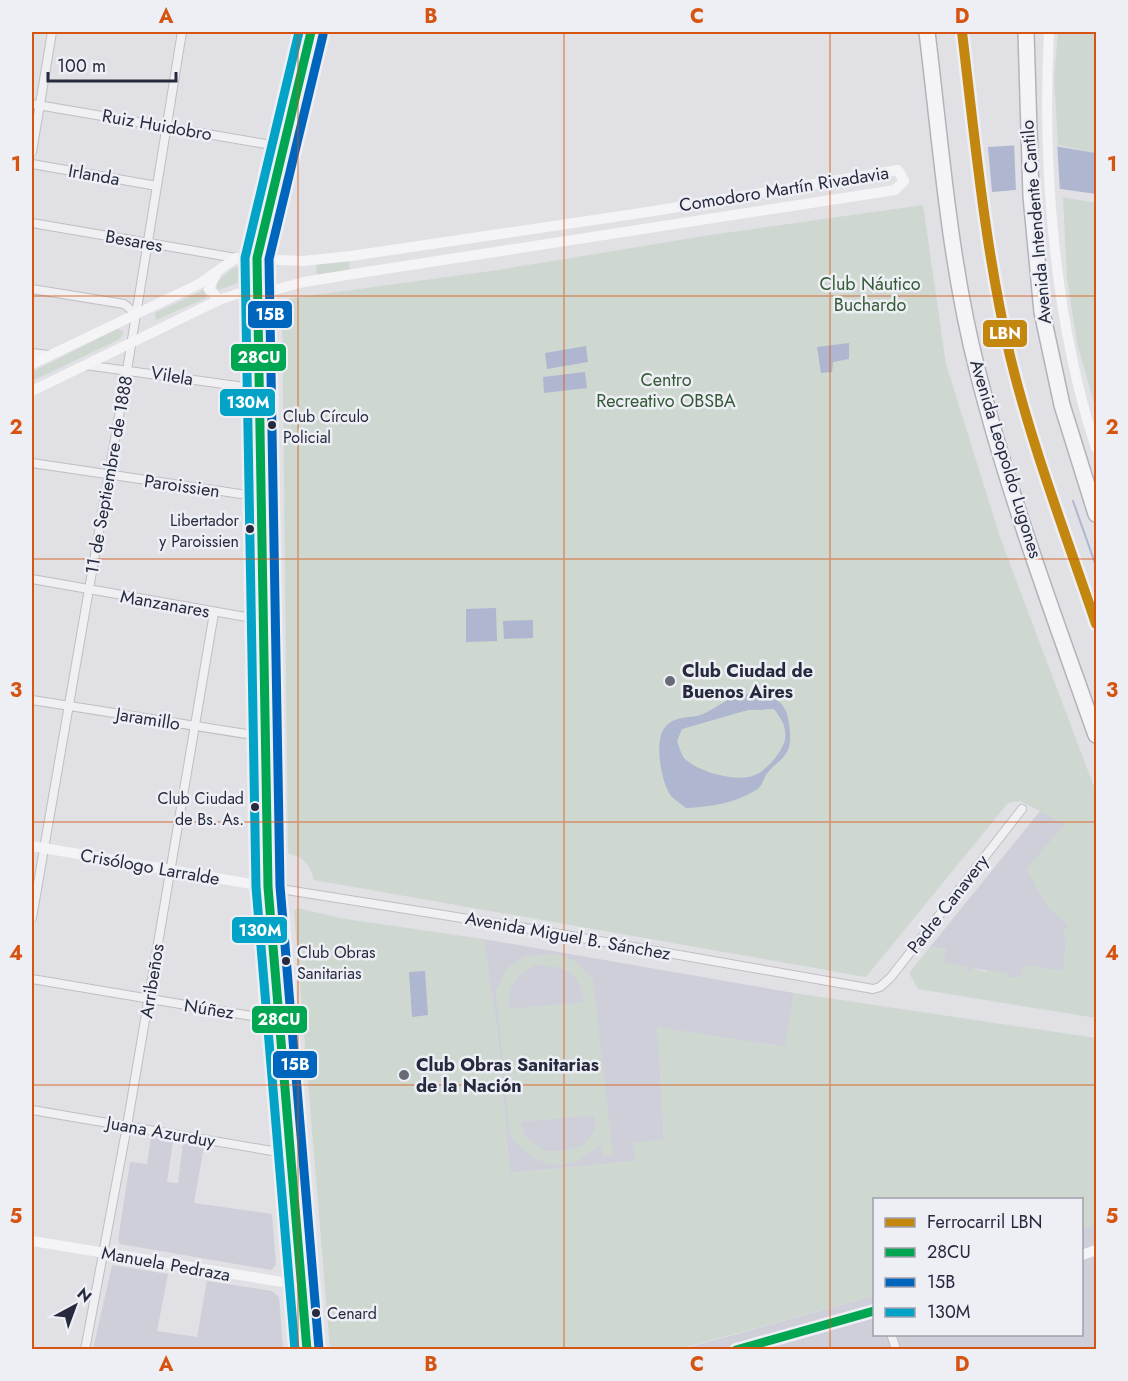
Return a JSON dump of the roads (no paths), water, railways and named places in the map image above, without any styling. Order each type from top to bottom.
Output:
[{"type":"highway","name":"Avenida Leopoldo Lugones","points":[[927,32],[959,283],[978,372],[1008,477],[1096,735]]},
{"type":"highway","name":"Avenida Intendente Cantilo","points":[[1026,32],[1031,196],[1035,256],[1046,336],[1069,430],[1096,514]]},
{"type":"main road","points":[[307,1350],[268,887],[257,258],[311,32]]},
{"type":"street","points":[[32,152],[35,104],[52,32]]},
{"type":"street","name":"11 de Septiembre de 1888","points":[[32,918],[90,591],[182,32]]},
{"type":"street","name":"Avenida Intendente Cantilo","points":[[1049,32],[1048,142],[1066,333],[1096,448]]},
{"type":"street","name":"Ruiz Huidobro","points":[[35,104],[283,147]]},
{"type":"street","name":"Irlanda","points":[[32,164],[157,186]]},
{"type":"street","name":"Comodoro Martín Rivadavia","points":[[32,391],[132,340],[237,294],[259,294],[304,282],[895,190],[904,181],[903,175],[898,170],[678,207],[303,261],[236,258]]},
{"type":"street","points":[[678,207],[682,223]]},
{"type":"street","name":"Besares","points":[[32,223],[236,258]]},
{"type":"street","points":[[32,364],[217,274],[236,258]]},
{"type":"street","points":[[303,261],[310,272],[304,282]]},
{"type":"street","points":[[217,274],[209,289],[219,300]]},
{"type":"street","points":[[32,289],[124,304],[136,314]]},
{"type":"street","points":[[32,353],[49,355]]},
{"type":"street","name":"Vilela","points":[[84,365],[260,389]]},
{"type":"street","name":"Paroissien","points":[[32,463],[261,497]]},
{"type":"street","name":"Manzanares","points":[[32,579],[263,620]]},
{"type":"street","name":"Arribeños","points":[[85,1350],[127,1126],[214,613]]},
{"type":"street","name":"Jaramillo","points":[[32,700],[265,737]]},
{"type":"street","name":"Padre Canavery","points":[[867,989],[880,987],[891,977],[1022,809]]},
{"type":"street","name":"Crisólogo Larralde","points":[[32,846],[171,872],[268,887]]},
{"type":"street","name":"Avenida Miguel B. Sánchez","points":[[268,887],[531,929],[867,989]]},
{"type":"street","name":"Núñez","points":[[32,979],[149,1000],[263,1018],[279,1018]]},
{"type":"street","name":"Juana Azurduy","points":[[32,1110],[290,1154]]},
{"type":"street","name":"Manuela Pedraza","points":[[32,1241],[301,1286]]},
{"type":"street","points":[[734,1350],[873,1311]]},
{"type":"water","points":[[1042,144],[1096,153],[1096,194],[1047,187],[992,192],[988,147]]},
{"type":"water","points":[[849,343],[849,359],[833,362],[832,372],[821,373],[817,347]]},
{"type":"water","points":[[586,346],[588,362],[547,369],[545,353]]},
{"type":"water","points":[[585,372],[587,388],[544,393],[543,377]]},
{"type":"water","points":[[496,608],[497,641],[466,642],[466,609]]},
{"type":"water","points":[[533,620],[533,638],[504,639],[503,621]]},
{"type":"water","points":[[747,694],[770,697],[780,703],[787,715],[789,726],[788,751],[767,773],[761,786],[756,790],[722,804],[686,808],[671,796],[664,781],[659,750],[662,732],[674,720],[700,715]],"holes":[[[774,709],[784,727],[784,744],[769,765],[759,773],[748,777],[728,777],[698,768],[684,758],[677,741],[682,729],[748,710]]]},
{"type":"water","points":[[425,971],[428,1015],[412,1017],[409,972]]},
{"type":"waterway","points":[[1073,501],[1096,566]]},
{"type":"rail line","name":"LBN","points":[[962,32],[987,235],[1010,356],[1039,457],[1096,624]]},
{"type":"place","name":"Club Círculo Policial","points":[[272,425]]},
{"type":"place","name":"Libertador y Paroissien","points":[[250,529]]},
{"type":"place","name":"Club Ciudad de Buenos Aires","points":[[670,681]]},
{"type":"place","name":"Club Ciudad de Bs. As.","points":[[255,807]]},
{"type":"place","name":"Club Obras Sanitarias","points":[[286,961]]},
{"type":"place","name":"Club Obras Sanitarias de la Nación","points":[[404,1075]]},
{"type":"place","name":"Cenard","points":[[316,1313]]},
{"type":"park label","name":"Club Náutico Buchardo","points":[[870,294]]},
{"type":"park label","name":"Centro Recreativo OBSBA","points":[[666,390]]}]
